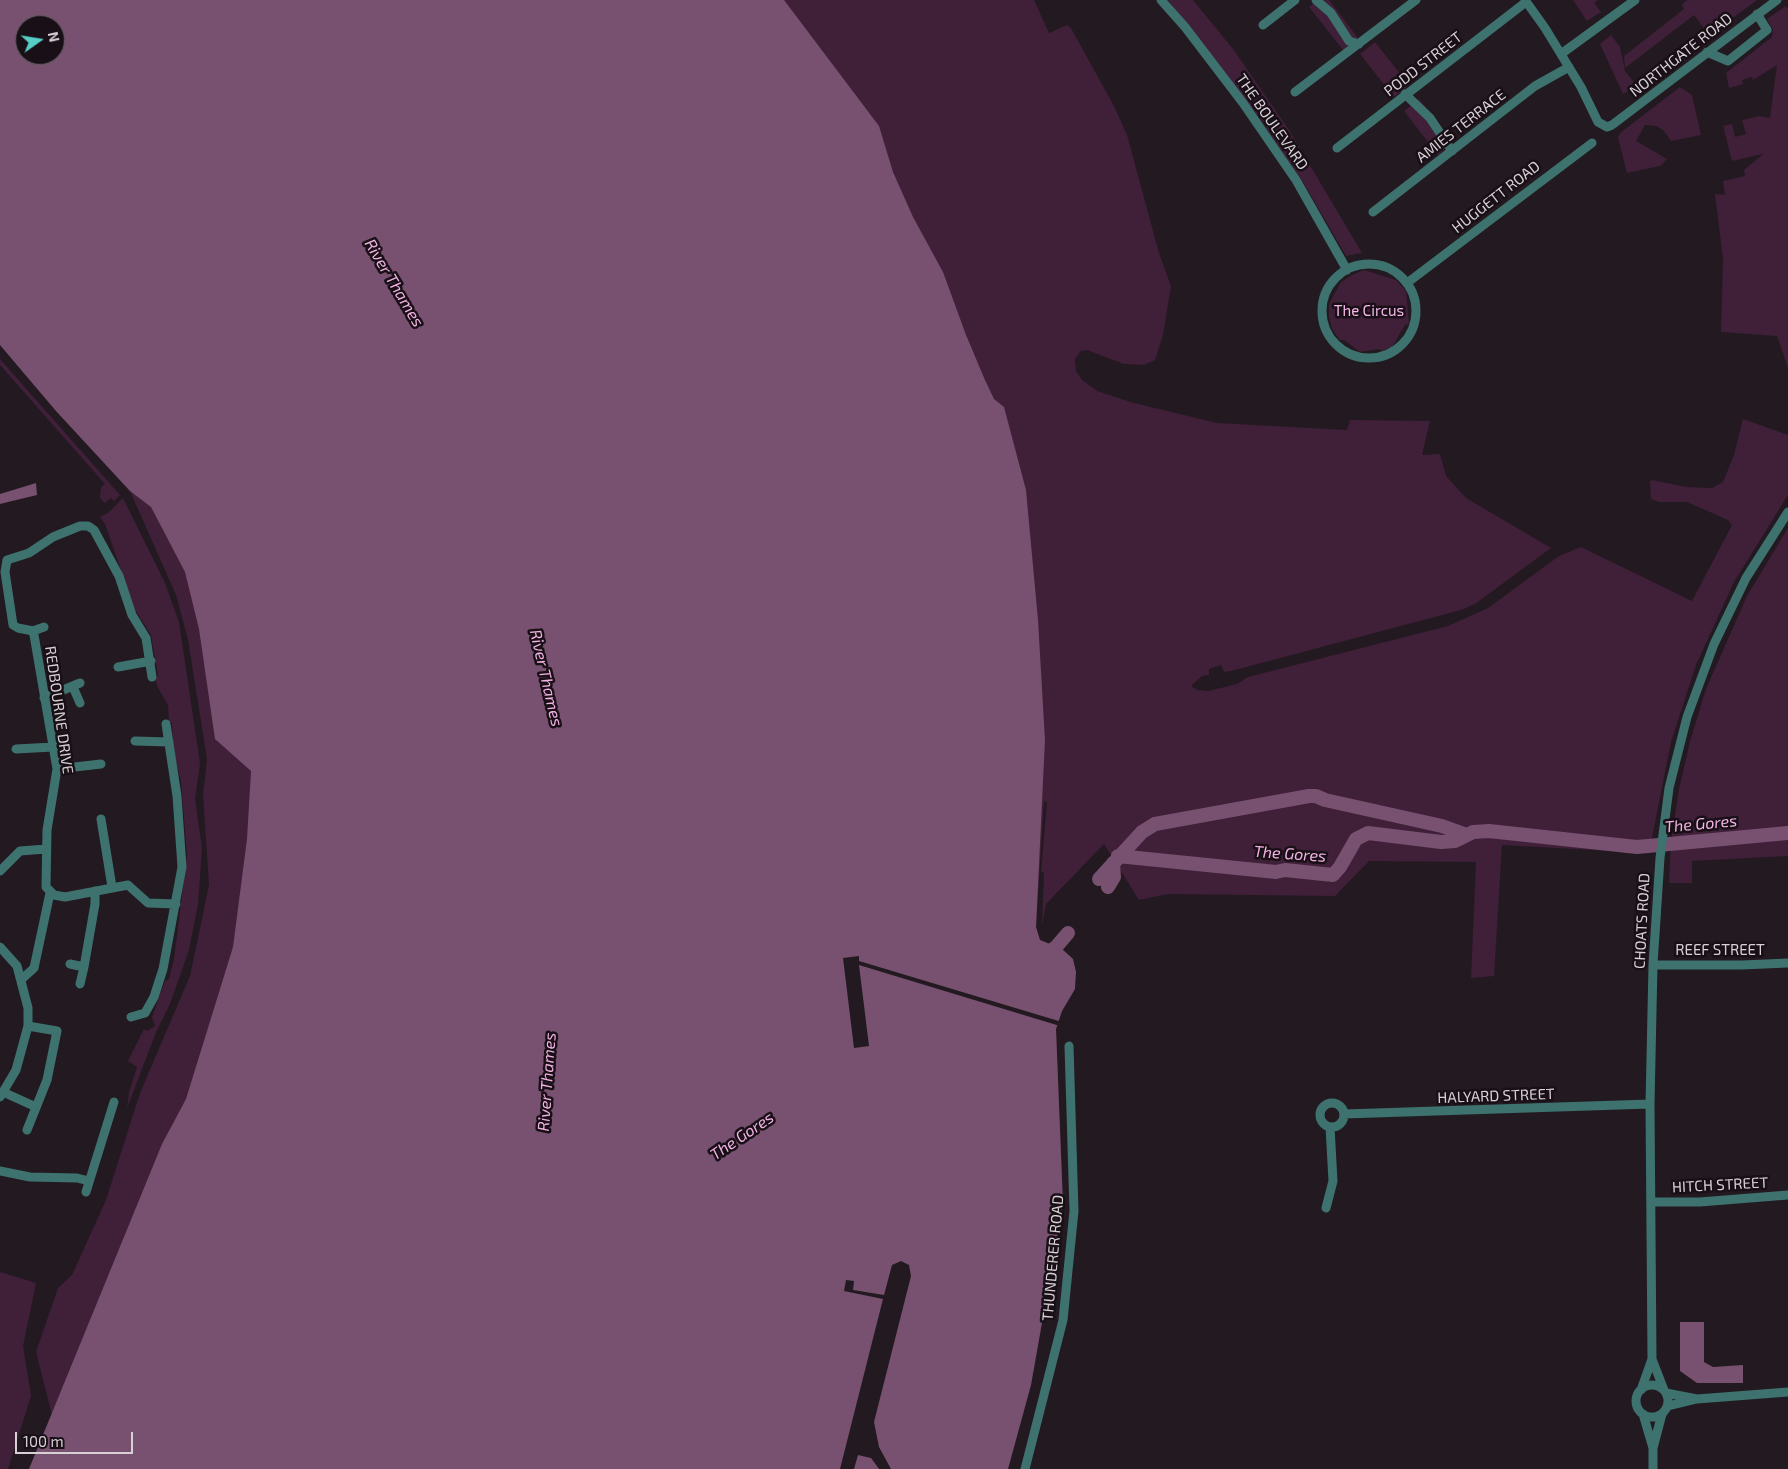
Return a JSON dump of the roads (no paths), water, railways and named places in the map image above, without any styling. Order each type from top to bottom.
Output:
[{"type":"street","name":"THE BOULEVARD","points":[[1161,0],[1186,27],[1244,103],[1296,180],[1347,270]]},
{"type":"street","points":[[1263,25],[1295,0]]},
{"type":"street","points":[[1316,0],[1331,13],[1349,41],[1359,44]]},
{"type":"street","points":[[1296,92],[1416,0]]},
{"type":"street","points":[[1564,51],[1635,0]]},
{"type":"street","name":"NORTHGATE ROAD","points":[[1565,69],[1602,126],[1612,125],[1776,0]]},
{"type":"street","points":[[1526,1],[1564,51],[1565,69]]},
{"type":"street","name":"PODD STREET","points":[[1337,148],[1526,1]]},
{"type":"street","points":[[1707,52],[1728,60],[1767,30],[1757,14]]},
{"type":"street","name":"AMIES TERRACE","points":[[1373,212],[1534,86],[1565,69]]},
{"type":"street","points":[[1405,94],[1430,118],[1452,151]]},
{"type":"street","name":"HUGGETT ROAD","points":[[1407,283],[1592,143]]},
{"type":"street","points":[[1373,264],[1386,267],[1398,274],[1407,283],[1414,295],[1415,323],[1410,335],[1401,346],[1390,354],[1375,358],[1359,357],[1345,352],[1333,341],[1326,330],[1322,316],[1323,302],[1328,289],[1336,278],[1347,270],[1360,265],[1373,264]]},
{"type":"street","name":"CHOATS ROAD","points":[[1641,1390],[1652,1360],[1650,1104],[1653,965],[1662,834],[1670,788],[1687,717],[1714,644],[1746,578],[1788,512]]},
{"type":"street","name":"REDBOURNE DRIVE","points":[[50,893],[45,881],[46,849],[57,769],[33,631],[13,625],[6,561],[29,553],[57,535],[80,526],[88,526],[97,534],[119,576],[132,615],[146,638],[152,677]]},
{"type":"street","points":[[33,631],[44,627]]},
{"type":"street","points":[[118,668],[150,661]]},
{"type":"street","points":[[44,698],[77,685],[80,703]]},
{"type":"street","points":[[131,1017],[145,1012],[154,997],[163,969],[176,904],[182,856],[166,724]]},
{"type":"street","points":[[135,741],[169,742]]},
{"type":"street","points":[[16,749],[53,747]]},
{"type":"street","points":[[57,769],[100,764]]},
{"type":"street","points":[[101,820],[112,887]]},
{"type":"street","points":[[0,871],[20,851],[46,849]]},
{"type":"street","points":[[22,979],[34,968],[50,893],[65,897],[128,885],[148,902],[176,904]]},
{"type":"street","points":[[80,984],[96,904],[94,891]]},
{"type":"street","points":[[0,948],[17,966],[22,979],[28,1008],[28,1026],[16,1070],[2,1094],[36,1107]]},
{"type":"street","name":"REEF STREET","points":[[1653,965],[1742,966],[1788,963]]},
{"type":"street","points":[[70,964],[84,967]]},
{"type":"street","points":[[27,1130],[48,1080],[57,1031],[28,1026]]},
{"type":"street","name":"THUNDERER ROAD","points":[[1025,1469],[1064,1311],[1074,1211],[1069,1046]]},
{"type":"street","points":[[86,1192],[114,1102]]},
{"type":"street","name":"HALYARD STREET","points":[[1330,1127],[1324,1124],[1316,1114],[1322,1107],[1332,1102],[1341,1107],[1344,1114],[1650,1104]]},
{"type":"street","points":[[1326,1208],[1333,1181],[1330,1127],[1341,1122],[1344,1114]]},
{"type":"street","points":[[0,1171],[30,1177],[77,1178],[89,1181]]},
{"type":"street","name":"HITCH STREET","points":[[1652,1202],[1700,1202],[1788,1196]]},
{"type":"street","name":"CHOATS ROAD","points":[[1652,1360],[1665,1391]]},
{"type":"street","points":[[1653,1469],[1653,1448],[1643,1414],[1636,1401],[1641,1390],[1652,1385],[1665,1391],[1697,1399]]},
{"type":"street","points":[[1653,1448],[1665,1410],[1665,1391]]},
{"type":"street","points":[[1643,1414],[1652,1417],[1665,1410],[1697,1399],[1788,1392]]},
{"type":"water","name":"River Thames","points":[[0,0],[784,0],[879,126],[893,172],[913,217],[943,272],[985,380],[994,399],[1004,407],[1026,490],[1038,620],[1045,740],[1036,927],[1040,940],[1062,949],[1073,959],[1076,972],[1075,989],[1062,1011],[1056,1029],[1063,1204],[1031,1385],[1008,1469],[29,1469],[162,1144],[186,1099],[233,947],[247,839],[251,771],[215,739],[199,629],[185,572],[151,507],[130,491],[56,411],[0,345]]},
{"type":"water","points":[[36,483],[37,495],[0,504],[0,494]]},
{"type":"water","points":[[1680,1322],[1704,1322],[1704,1362],[1713,1367],[1743,1365],[1743,1383],[1697,1383],[1680,1371]]},
{"type":"waterway","name":"The Gores","points":[[1099,879],[1142,832],[1155,824],[1309,796],[1316,796],[1325,800],[1442,826],[1467,835]]},
{"type":"waterway","name":"The Gores","points":[[1118,856],[1276,872],[1285,870],[1333,875],[1340,867],[1356,839],[1368,833],[1441,842],[1455,841],[1473,832],[1489,831],[1637,847],[1788,833]]},
{"type":"waterway","name":"The Gores","points":[[1108,887],[1114,877],[1113,863]]},
{"type":"waterway","name":"The Gores","points":[[1041,957],[1056,947],[1068,933]]},
{"type":"park label","name":"The Circus","points":[[1369,311]]}]
